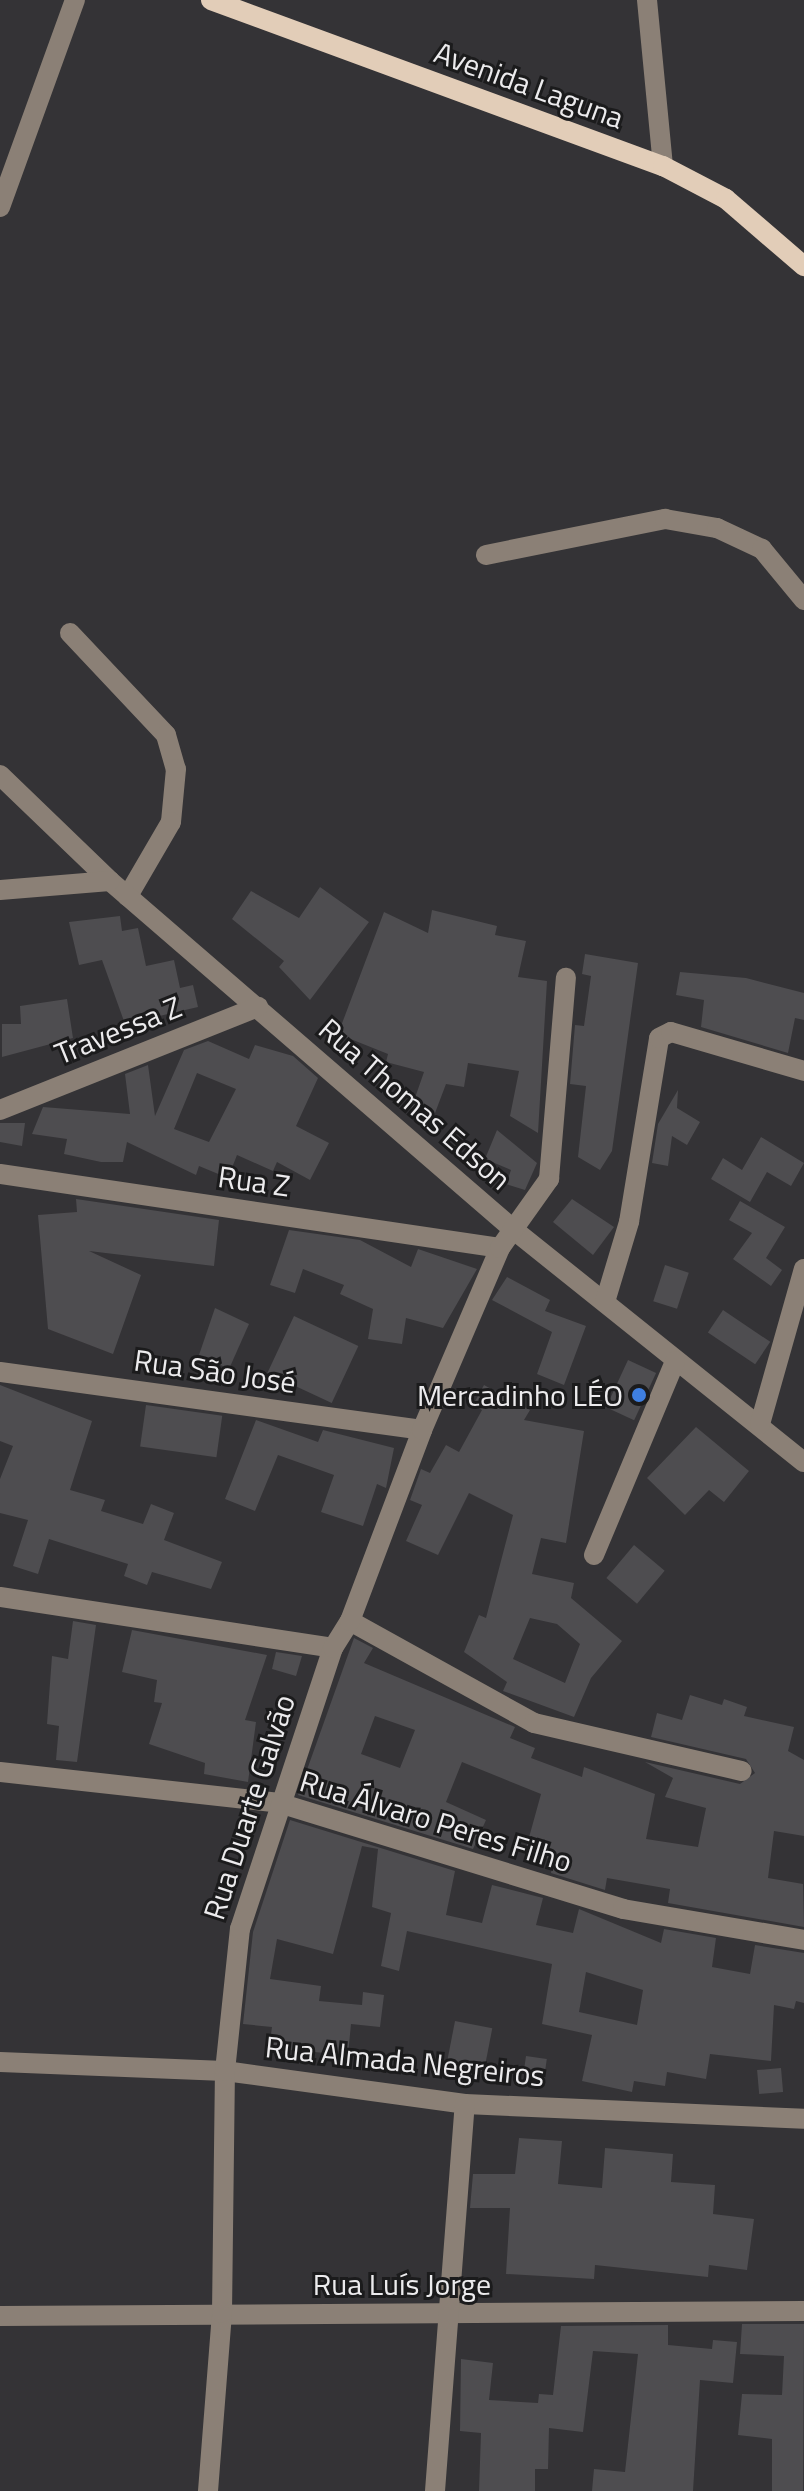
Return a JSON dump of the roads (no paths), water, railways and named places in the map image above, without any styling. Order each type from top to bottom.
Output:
[{"type":"main road","name":"Avenida Laguna","points":[[211,0],[663,166],[726,199],[804,266]]},
{"type":"street","points":[[0,207],[75,0]]},
{"type":"street","points":[[647,0],[663,166]]},
{"type":"street","points":[[486,555],[665,519],[717,528],[762,549],[804,600]]},
{"type":"street","points":[[70,633],[166,735],[176,769],[171,822],[128,896]]},
{"type":"street","name":"Rua Thomas Edson","points":[[0,775],[110,881],[514,1230],[804,1462]]},
{"type":"street","points":[[0,890],[110,881]]},
{"type":"street","name":"Rua Duarte Galvão","points":[[208,2491],[222,2313],[225,2071],[240,1929],[279,1803],[333,1648],[350,1621],[422,1430],[500,1248],[549,1179],[566,978]]},
{"type":"street","name":"Travessa Z","points":[[0,1110],[258,1007]]},
{"type":"street","points":[[605,1302],[629,1222],[659,1038],[671,1032],[804,1071]]},
{"type":"street","name":"Rua Z","points":[[0,1174],[500,1248]]},
{"type":"street","points":[[760,1424],[804,1269]]},
{"type":"street","points":[[594,1555],[675,1361]]},
{"type":"street","name":"Rua São José","points":[[0,1372],[422,1430]]},
{"type":"street","points":[[0,1597],[333,1648]]},
{"type":"street","points":[[350,1621],[534,1723],[742,1771]]},
{"type":"street","name":"Rua Álvaro Peres Filho","points":[[0,1772],[279,1803],[623,1909],[804,1940]]},
{"type":"street","name":"Rua Almada Negreiros","points":[[0,2062],[225,2071],[465,2104],[804,2119]]},
{"type":"street","points":[[435,2491],[465,2104]]},
{"type":"street","name":"Rua Luís Jorge","points":[[0,2316],[222,2313],[449,2316],[804,2311]]},
{"type":"place","name":"Mercadinho LÉO","points":[[639,1395]]}]
